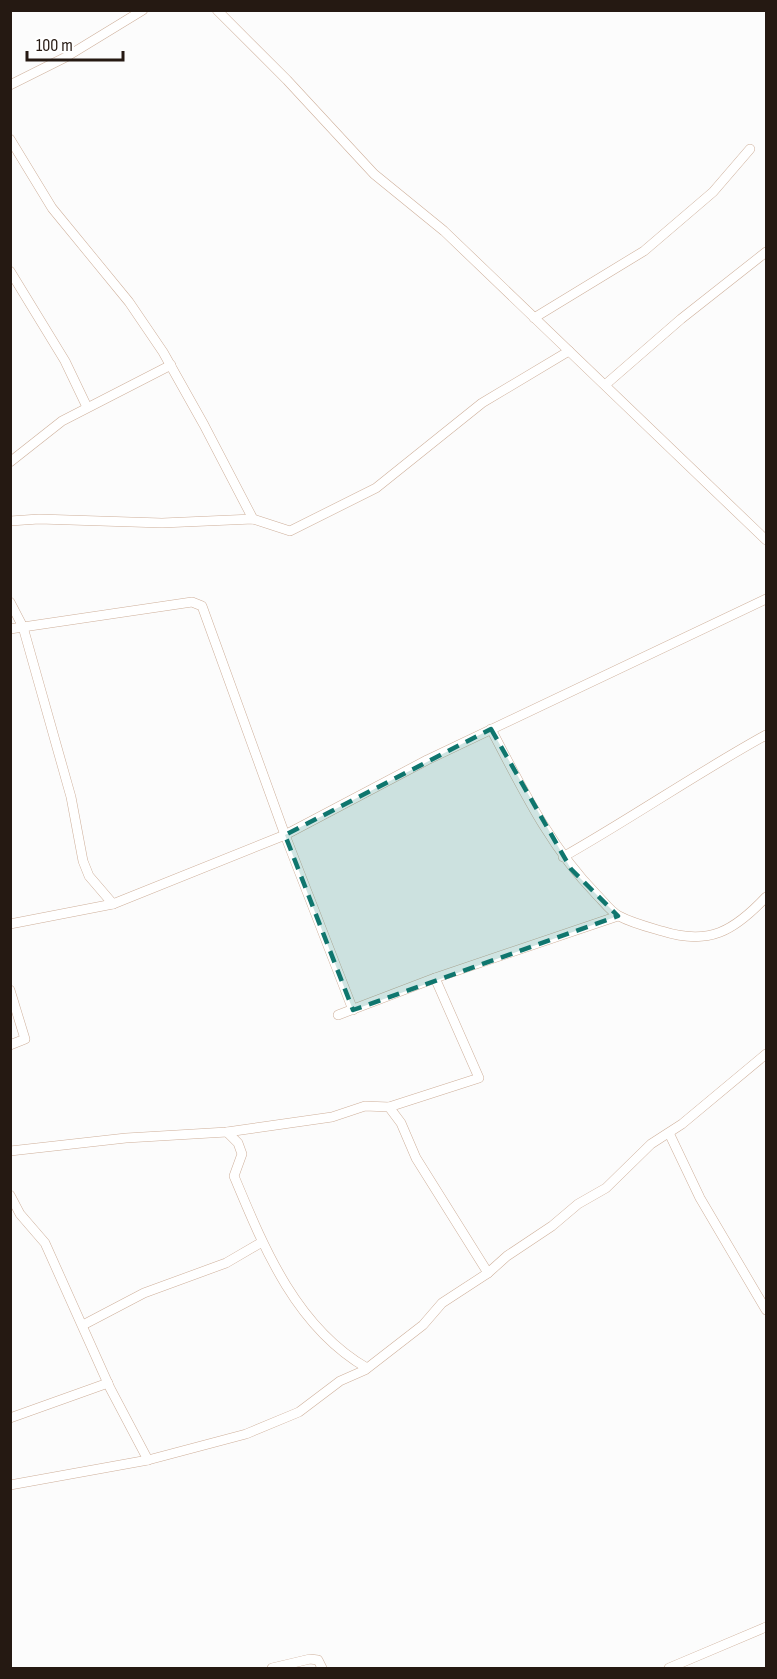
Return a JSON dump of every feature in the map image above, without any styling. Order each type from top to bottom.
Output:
[{"type":"street","points":[[10,85],[75,52],[143,10]]},
{"type":"street","points":[[217,10],[287,80],[374,174],[444,231],[766,540]]},
{"type":"street","points":[[10,139],[52,208],[129,302],[171,365],[253,519]]},
{"type":"street","points":[[534,318],[644,250],[713,192],[750,149]]},
{"type":"street","points":[[605,385],[766,252]]},
{"type":"street","points":[[10,271],[65,361],[87,407]]},
{"type":"street","points":[[10,521],[162,523],[253,519],[290,531],[353,501],[391,478],[433,441],[482,403],[569,351]]},
{"type":"street","points":[[10,462],[62,421],[171,365]]},
{"type":"street","points":[[10,924],[113,904],[285,835],[491,729],[766,599]]},
{"type":"street","points":[[10,602],[23,627],[71,797],[83,861],[93,882],[113,904]]},
{"type":"street","points":[[10,628],[198,603],[205,611],[285,835],[353,1010]]},
{"type":"street","points":[[491,729],[571,869],[618,916],[677,936],[704,938],[727,930],[751,913],[766,897]]},
{"type":"street","points":[[563,857],[618,826],[686,780],[766,735]]},
{"type":"street","points":[[338,1015],[435,978],[618,916]]},
{"type":"street","points":[[10,1150],[104,1140],[227,1132],[332,1117],[365,1106],[389,1107],[479,1078],[435,978]]},
{"type":"street","points":[[10,990],[25,1039],[10,1045]]},
{"type":"street","points":[[10,1485],[148,1460],[246,1434],[299,1412],[340,1381],[367,1368],[423,1325],[442,1303],[488,1273],[507,1256],[552,1226],[578,1204],[606,1188],[651,1144],[669,1133],[766,1054]]},
{"type":"street","points":[[389,1107],[401,1123],[416,1158],[488,1273]]},
{"type":"street","points":[[227,1132],[238,1143],[242,1154],[234,1176],[262,1242],[285,1286],[310,1319],[350,1358],[367,1368]]},
{"type":"street","points":[[669,1133],[700,1198],[766,1310]]},
{"type":"street","points":[[10,1195],[23,1219],[45,1243],[108,1383],[148,1460]]},
{"type":"street","points":[[83,1325],[144,1293],[226,1263],[262,1242]]},
{"type":"street","points":[[10,1418],[108,1383]]},
{"type":"street","points":[[669,1668],[766,1627]]},
{"type":"street","points":[[272,1668],[310,1659],[318,1660],[322,1668]]},
{"type":"highlighted area","points":[[491,729],[571,869],[618,916],[353,1010],[285,835]]}]
